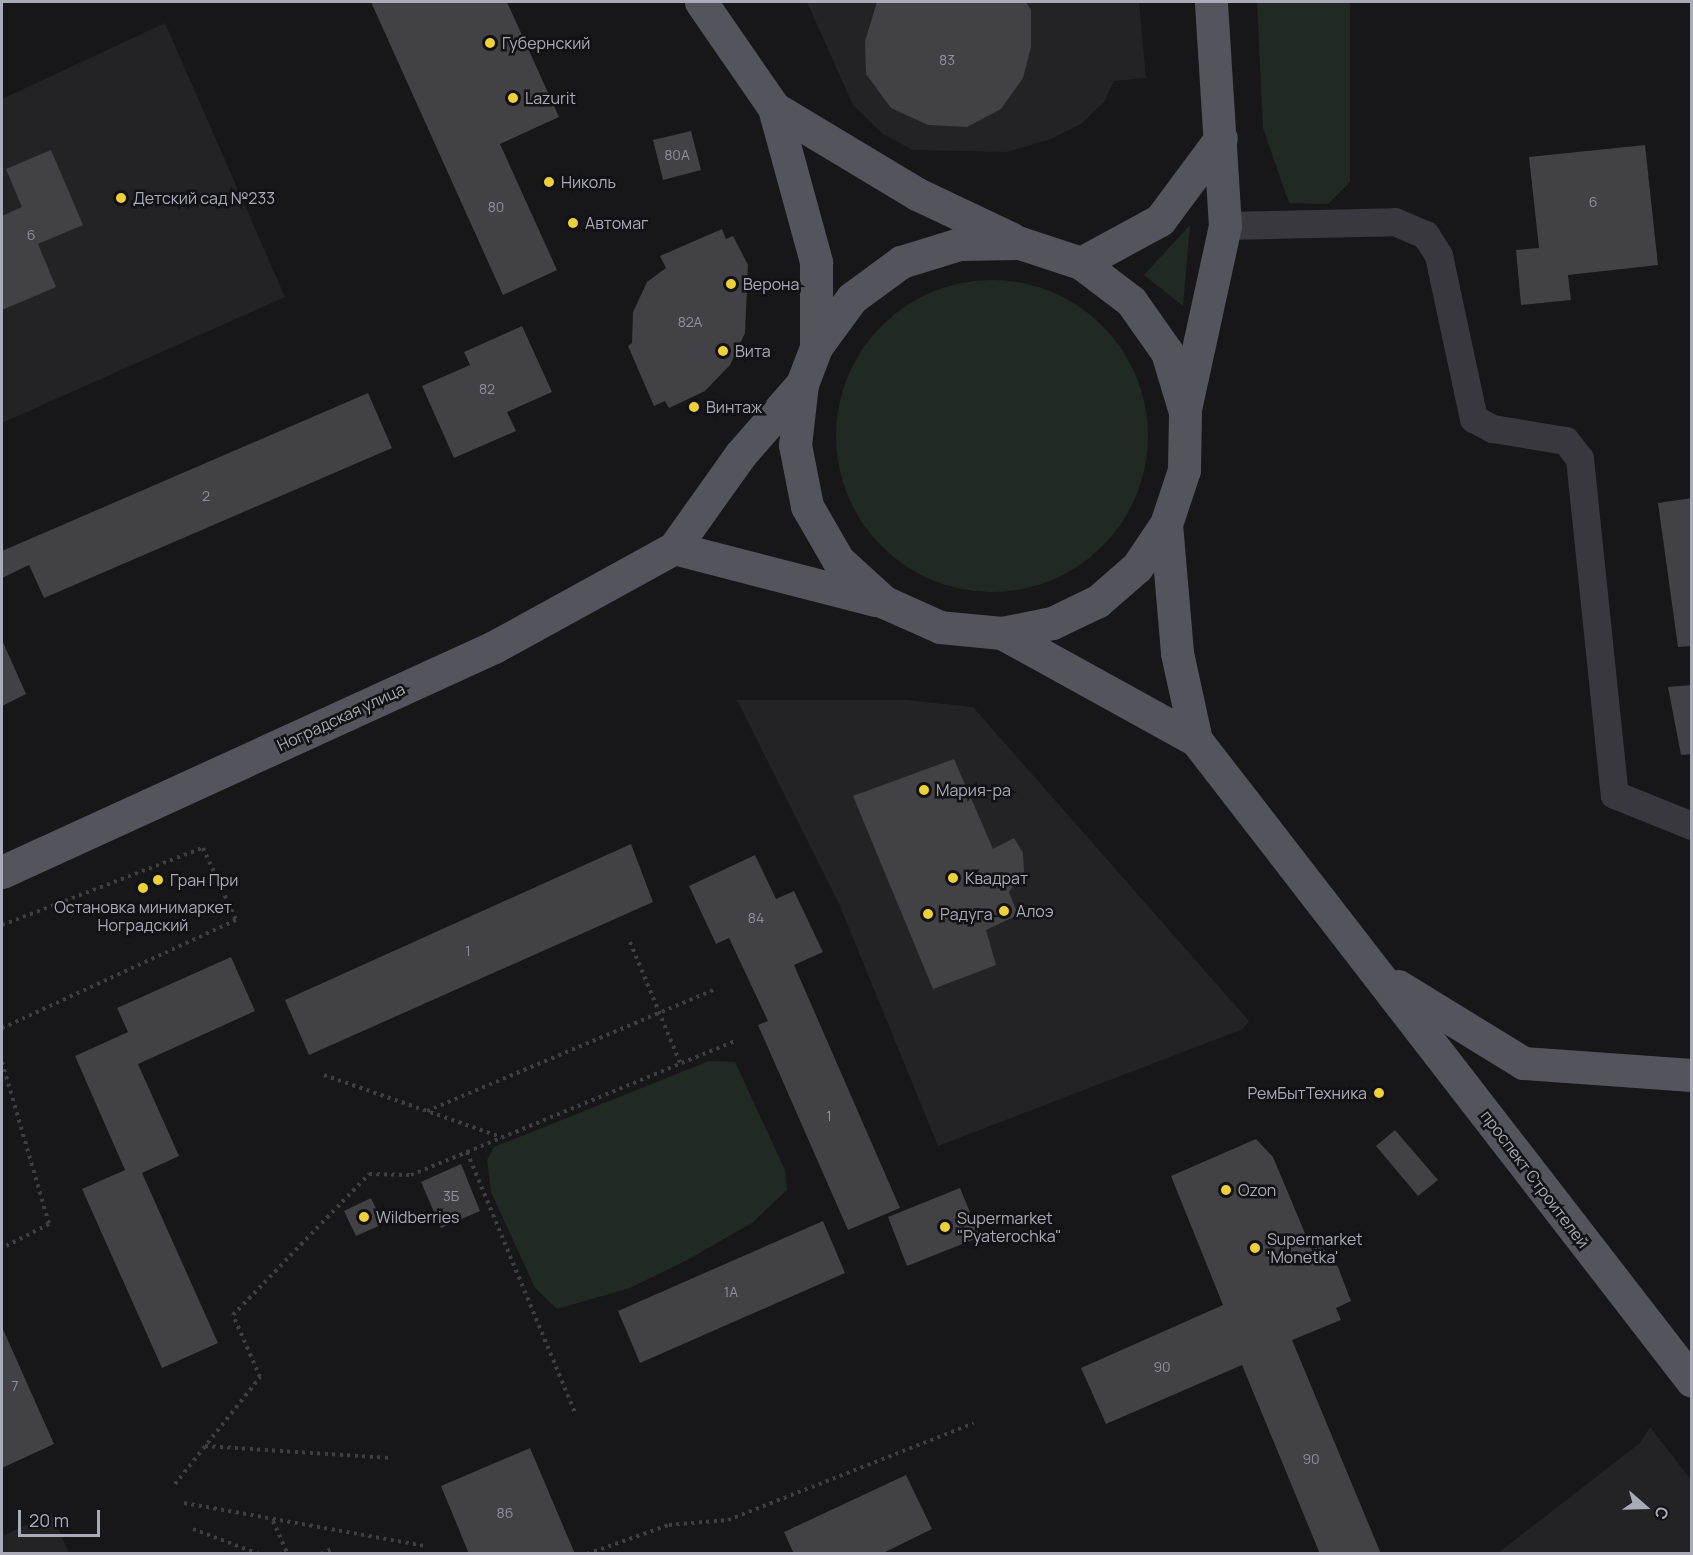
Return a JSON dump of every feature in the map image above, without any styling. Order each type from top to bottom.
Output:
[{"type":"main road","points":[[701,2],[774,108],[816,262],[816,347]]},
{"type":"main road","points":[[802,384],[740,455],[674,548],[884,602],[940,627],[1002,633],[1052,623],[1098,601],[1137,567],[1166,524],[1184,470],[1185,412],[1226,226],[1211,2]]},
{"type":"main road","points":[[774,108],[917,194],[1020,243],[1081,263],[1137,309],[1167,352],[1185,412]]},
{"type":"main road","points":[[1081,263],[1160,220],[1221,138]]},
{"type":"main road","points":[[884,602],[838,560],[807,506],[795,445],[802,384],[816,347],[852,298],[901,262],[959,244],[1020,243]]},
{"type":"main road","points":[[1166,524],[1177,653],[1196,740]]},
{"type":"main road","name":"Ноградская улица","points":[[2,872],[494,647],[674,548]]},
{"type":"main road","points":[[1002,633],[1196,740]]},
{"type":"main road","name":"проспект Строителей","points":[[1196,740],[1381,976],[1692,1381]]},
{"type":"main road","points":[[1381,976],[1523,1063],[1692,1075]]},
{"type":"lane","points":[[1226,226],[1395,222],[1426,235],[1440,256],[1474,419],[1493,429],[1566,441],[1580,459],[1615,795],[1692,826]]},
{"type":"path","points":[[2,925],[203,848],[236,920],[2,1028]]},
{"type":"path","points":[[630,942],[680,1063]]},
{"type":"path","points":[[427,1111],[714,990]]},
{"type":"path","points":[[175,1484],[260,1377],[233,1315],[369,1174],[411,1175],[736,1040]]},
{"type":"path","points":[[2,1062],[49,1224],[2,1248]]},
{"type":"path","points":[[324,1075],[502,1137]]},
{"type":"path","points":[[467,1152],[575,1413]]},
{"type":"path","points":[[587,1554],[669,1526],[728,1520],[974,1423]]},
{"type":"path","points":[[205,1446],[389,1458]]},
{"type":"path","points":[[184,1503],[426,1546]]},
{"type":"path","points":[[273,1520],[288,1554]]},
{"type":"path","points":[[193,1529],[260,1554]]},
{"type":"path","points":[[321,1554],[334,1548]]},
{"type":"shaded area","points":[[807,2],[1139,2],[1146,78],[1114,81],[1104,102],[1081,124],[1051,139],[1007,152],[913,150],[883,134],[853,105]]},
{"type":"shaded area","points":[[1257,2],[1350,2],[1350,182],[1328,204],[1289,203],[1263,128]]},
{"type":"shaded area","name":"Детский сад №233","points":[[165,23],[285,297],[2,423],[2,99]]},
{"type":"shaded area","points":[[1190,225],[1183,306],[1144,275]]},
{"type":"shaded area","points":[[977,280],[1007,280],[1037,286],[1066,298],[1103,325],[1122,349],[1136,376],[1145,405],[1148,436],[1145,467],[1136,496],[1122,523],[1103,547],[1066,574],[1037,586],[1007,592],[977,592],[947,586],[918,574],[893,557],[871,535],[854,510],[842,481],[836,451],[836,421],[842,391],[854,362],[871,337],[893,315],[918,298],[947,286]]},
{"type":"shaded area","points":[[737,700],[907,700],[973,707],[1249,1021],[1243,1029],[938,1146],[840,906]]},
{"type":"shaded area","points":[[709,1061],[735,1062],[785,1170],[787,1190],[752,1223],[689,1259],[630,1288],[557,1309],[535,1288],[491,1192],[487,1160],[494,1147]]},
{"type":"shaded area","points":[[1650,1427],[1691,1480],[1691,1553],[1498,1553],[1640,1443]]},
{"type":"shaded area","points":[[51,1513],[69,1553],[2,1553],[2,1536]]},
{"type":"building","points":[[371,2],[507,2],[559,117],[500,144],[557,270],[503,295]]},
{"type":"building","points":[[877,2],[1026,2],[1031,10],[1031,47],[1023,78],[1001,109],[967,127],[928,125],[891,108],[866,74],[865,41]]},
{"type":"building","points":[[691,131],[701,170],[663,180],[653,140]]},
{"type":"building","points":[[1645,145],[1658,265],[1568,275],[1571,300],[1521,305],[1516,250],[1539,248],[1529,157]]},
{"type":"building","points":[[51,150],[83,225],[38,244],[56,287],[2,310],[2,216],[22,207],[6,169]]},
{"type":"building","points":[[722,229],[726,239],[733,236],[748,265],[745,333],[730,365],[705,391],[669,408],[665,401],[654,406],[628,346],[632,343],[633,312],[647,282],[666,268],[660,256]]},
{"type":"building","points":[[522,326],[552,392],[507,412],[516,431],[454,458],[422,386],[470,365],[464,352]]},
{"type":"building","points":[[368,393],[392,448],[44,598],[29,565],[2,578],[2,551]]},
{"type":"building","points":[[1692,498],[1692,646],[1678,647],[1658,503]]},
{"type":"building","points":[[2,640],[26,694],[2,706]]},
{"type":"building","points":[[1692,685],[1692,754],[1681,755],[1668,687]]},
{"type":"building","name":"Квадрат","points":[[954,759],[993,849],[1014,838],[1023,853],[1024,872],[1009,892],[1018,915],[986,930],[996,965],[933,989],[853,796]]},
{"type":"building","points":[[631,844],[653,902],[309,1055],[285,1000]]},
{"type":"building","points":[[755,855],[776,899],[794,891],[823,952],[794,965],[900,1208],[848,1230],[758,1025],[768,1021],[729,938],[716,944],[689,886]]},
{"type":"building","points":[[231,957],[255,1011],[138,1064],[179,1156],[142,1173],[218,1343],[162,1368],[82,1189],[125,1170],[75,1056],[128,1032],[117,1008]]},
{"type":"building","points":[[1395,1130],[1438,1180],[1418,1196],[1376,1146]]},
{"type":"building","points":[[1256,1139],[1273,1157],[1312,1250],[1321,1246],[1338,1267],[1351,1301],[1336,1308],[1341,1320],[1292,1340],[1381,1554],[1320,1554],[1242,1365],[1106,1424],[1081,1368],[1223,1305],[1171,1176]]},
{"type":"building","points":[[461,1164],[480,1211],[441,1228],[421,1182]]},
{"type":"building","points":[[960,1188],[980,1237],[907,1266],[888,1217]]},
{"type":"building","name":"Wildberries","points":[[371,1198],[383,1224],[356,1236],[344,1211]]},
{"type":"building","points":[[823,1221],[845,1273],[640,1363],[618,1311]]},
{"type":"building","points":[[2,1327],[54,1444],[2,1468]]},
{"type":"building","points":[[530,1448],[575,1554],[469,1554],[441,1486]]},
{"type":"building","points":[[906,1475],[932,1529],[881,1554],[794,1554],[784,1532]]},
{"type":"place","name":"Губернский","points":[[490,43]]},
{"type":"place","name":"Lazurit","points":[[513,98]]},
{"type":"place","name":"Николь","points":[[549,182]]},
{"type":"place","name":"Детский сад №233","points":[[121,198]]},
{"type":"place","name":"Автомаг","points":[[573,223]]},
{"type":"place","name":"Верона","points":[[731,284]]},
{"type":"place","name":"Вита","points":[[723,351]]},
{"type":"place","name":"Винтаж","points":[[694,407]]},
{"type":"place","name":"Мария-ра","points":[[924,790]]},
{"type":"place","name":"Квадрат","points":[[953,878]]},
{"type":"place","name":"Гран При","points":[[158,880]]},
{"type":"place","name":"Остановка минимаркет Ноградский","points":[[143,888]]},
{"type":"place","name":"Алоэ","points":[[1004,911]]},
{"type":"place","name":"Радуга","points":[[928,914]]},
{"type":"place","name":"РемБытТехника","points":[[1379,1093]]},
{"type":"place","name":"Ozon","points":[[1226,1190]]},
{"type":"place","name":"Wildberries","points":[[364,1217]]},
{"type":"place","name":"Supermarket \"Pyaterochka\"","points":[[945,1227]]},
{"type":"place","name":"Supermarket 'Monetka'","points":[[1255,1248]]}]
